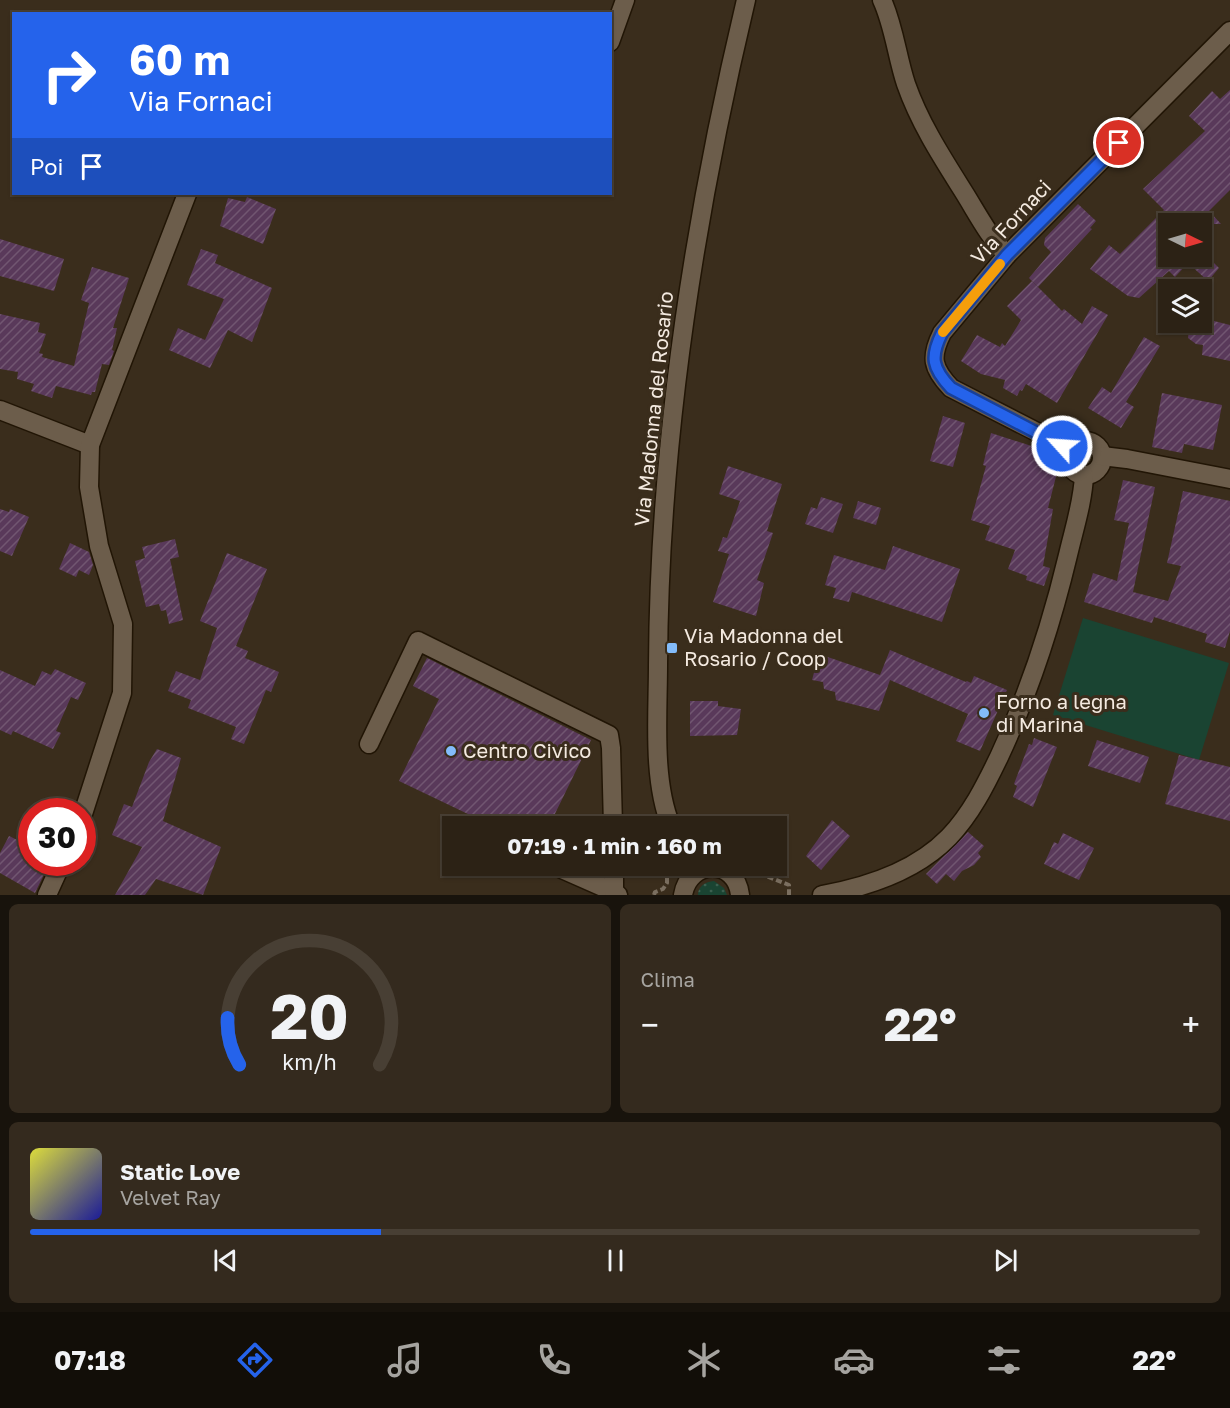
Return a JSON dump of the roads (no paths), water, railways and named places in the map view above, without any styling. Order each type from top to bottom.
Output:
[{"type":"street","points":[[612,36],[625,0]]},
{"type":"street","name":"Via Madonna del Rosario","points":[[667,816],[660,791],[658,639],[664,515],[676,379],[704,196],[746,0]]},
{"type":"street","points":[[882,0],[888,14],[907,87],[925,129],[984,223],[1007,255]]},
{"type":"street","name":"Via Fornaci","points":[[1070,449],[951,388],[938,374],[933,358],[936,346],[942,333],[1007,255],[1230,31]]},
{"type":"street","points":[[88,798],[122,693],[123,624],[99,546],[89,487],[90,445],[187,195]]},
{"type":"street","points":[[0,410],[90,445]]},
{"type":"street","points":[[1085,441],[1096,445],[1102,456],[1097,470],[1084,475],[1078,474],[1068,461],[1070,449],[1079,442],[1085,441]]},
{"type":"street","points":[[1102,456],[1230,479]]},
{"type":"street","points":[[822,895],[854,889],[900,871],[927,855],[947,839],[981,794],[1030,685],[1053,619],[1074,532],[1084,475]]},
{"type":"street","points":[[369,744],[418,641],[609,735],[613,816]]},
{"type":"street","points":[[47,895],[56,876]]},
{"type":"street","points":[[567,876],[580,887],[616,894],[615,876]]},
{"type":"street","points":[[683,895],[691,876]]},
{"type":"street","points":[[731,876],[736,882],[740,895]]},
{"type":"place","name":"Via Madonna del Rosario / Coop","points":[[672,648]]},
{"type":"place","name":"Forno a legna di Marina","points":[[984,713]]},
{"type":"place","name":"Centro Civico","points":[[451,751]]}]
